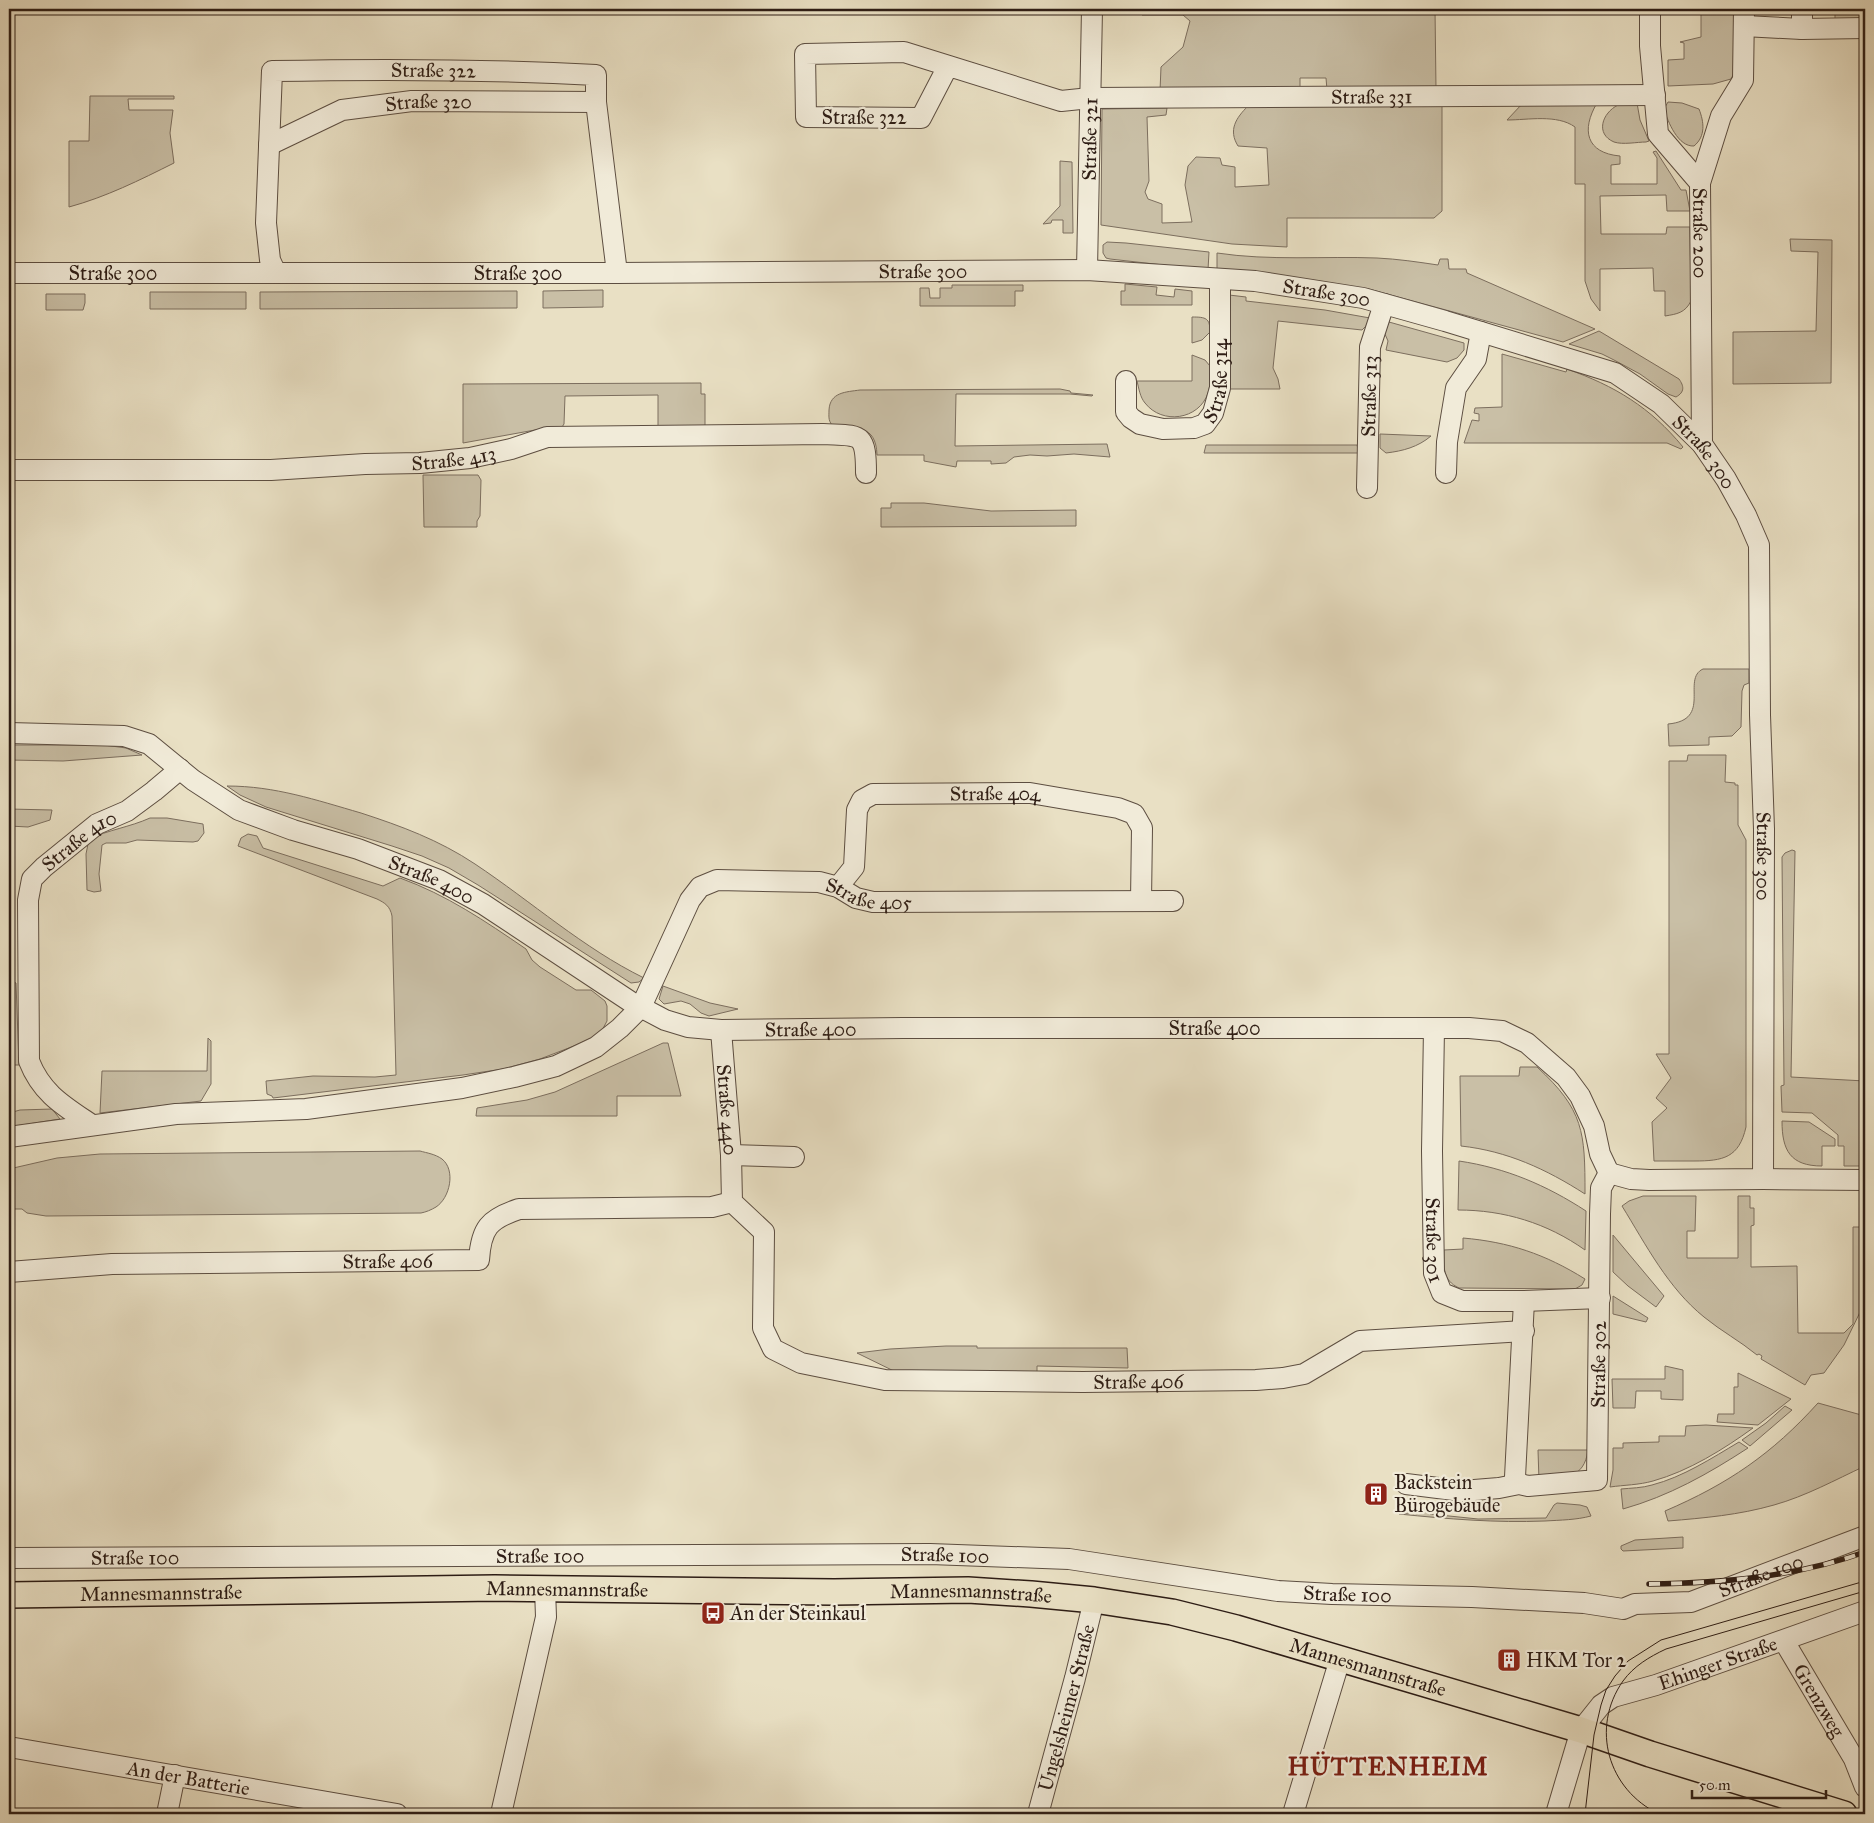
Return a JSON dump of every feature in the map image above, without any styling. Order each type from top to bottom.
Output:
[{"type":"main road","name":"Mannesmannstraße","points":[[9,1595],[495,1588],[834,1592],[968,1590],[1094,1600],[1172,1612],[1236,1628],[1580,1730],[1650,1754],[1844,1814]]},
{"type":"street","name":"Straße 321","points":[[1087,270],[1092,9]]},
{"type":"street","name":"Straße 200","points":[[1650,9],[1650,46],[1658,134],[1700,183],[1702,444]]},
{"type":"street","points":[[1700,183],[1721,116],[1743,80],[1744,17],[1802,19],[1865,28]]},
{"type":"street","name":"Straße 322","points":[[948,66],[921,118],[806,117],[805,54],[904,52],[1060,100],[1090,98]]},
{"type":"street","name":"Straße 322","points":[[276,273],[270,260],[266,223],[272,71],[457,70],[596,75],[596,102],[617,273]]},
{"type":"street","name":"Straße 331","points":[[1090,98],[1655,95]]},
{"type":"street","name":"Straße 320","points":[[269,144],[342,110],[412,101],[596,102]]},
{"type":"street","name":"Straße 300","points":[[9,273],[617,273],[1087,270],[1254,281],[1363,298],[1615,373],[1661,404],[1702,444],[1726,479],[1746,515],[1759,545],[1760,715],[1764,829],[1764,1179]]},
{"type":"street","name":"Straße 314","points":[[1126,381],[1126,412],[1140,424],[1163,430],[1194,428],[1205,424],[1213,413],[1220,388],[1220,279]]},
{"type":"street","name":"Straße 313","points":[[1367,488],[1370,347],[1384,304]]},
{"type":"street","points":[[1446,473],[1447,442],[1456,388],[1476,359],[1481,332]]},
{"type":"street","name":"Straße 413","points":[[9,470],[271,470],[365,464],[420,463],[470,458],[511,449],[547,437],[823,434],[855,436],[861,440],[866,453],[866,473]]},
{"type":"street","name":"Straße 400","points":[[9,733],[124,736],[149,744],[180,769],[239,810],[293,830],[358,849],[439,880],[483,904],[641,1007],[665,1020],[688,1027],[721,1030],[903,1028],[1469,1028],[1502,1031],[1527,1043],[1566,1076],[1580,1096],[1594,1126],[1600,1154],[1609,1173]]},
{"type":"street","name":"Straße 410","points":[[92,1125],[45,1090],[35,1077],[29,1061],[28,900],[32,879],[97,824],[127,810],[180,769]]},
{"type":"street","name":"Straße 404","points":[[838,887],[854,867],[857,810],[862,800],[872,794],[1030,793],[1118,808],[1134,814],[1142,828],[1141,902]]},
{"type":"street","name":"Straße 405","points":[[641,1007],[690,900],[700,888],[717,880],[818,882],[838,887],[856,898],[873,902],[1173,901]]},
{"type":"street","points":[[9,1136],[176,1114],[306,1109],[462,1088],[514,1078],[556,1066],[596,1047],[620,1028],[641,1007]]},
{"type":"street","name":"Straße 301","points":[[1434,1028],[1432,1151],[1434,1274],[1442,1294],[1462,1301],[1600,1298]]},
{"type":"street","name":"Straße 440","points":[[721,1030],[731,1155],[794,1156]]},
{"type":"street","points":[[731,1155],[732,1202]]},
{"type":"street","points":[[1609,1173],[1631,1179],[1649,1180],[1865,1180]]},
{"type":"street","name":"Straße 302","points":[[1519,1484],[1528,1486],[1597,1480],[1601,1188],[1609,1173]]},
{"type":"street","name":"Straße 406","points":[[9,1272],[112,1264],[480,1260],[480,1245],[487,1227],[501,1215],[519,1209],[712,1207],[732,1202],[764,1232],[764,1328],[773,1350],[801,1363],[885,1380],[1084,1382],[1283,1378],[1304,1374],[1360,1341],[1524,1331]]},
{"type":"street","points":[[1406,1484],[1462,1491],[1499,1488],[1519,1484],[1515,1477],[1524,1331],[1524,1301]]},
{"type":"street","name":"Straße 100","points":[[9,1558],[940,1554],[1069,1559],[1278,1591],[1472,1597],[1584,1603],[1623,1608],[1635,1604],[1691,1602],[1865,1536]]},
{"type":"street","points":[[501,1814],[546,1617],[545,1589]]},
{"type":"street","name":"Ungelsheimer Straße","points":[[1038,1814],[1076,1678],[1094,1600]]},
{"type":"street","name":"Ehinger Straße","points":[[1580,1730],[1601,1704],[1613,1697],[1656,1685],[1865,1611]]},
{"type":"street","name":"Grenzweg","points":[[1784,1640],[1854,1759],[1865,1787]]},
{"type":"street","points":[[1293,1814],[1340,1659]]},
{"type":"street","points":[[1556,1814],[1580,1730]]},
{"type":"street","name":"An der Batterie","points":[[9,1748],[397,1814]]},
{"type":"street","points":[[167,1814],[175,1775]]},
{"type":"shaded area","points":[[1106,9],[1435,9],[1436,89],[1327,90],[1326,78],[1300,78],[1300,89],[1160,91],[1161,67],[1183,47],[1190,21],[1183,15],[1142,15],[1139,11],[1106,11]]},
{"type":"shaded area","points":[[1835,9],[1865,9],[1865,23],[1835,23]]},
{"type":"shaded area","points":[[1734,13],[1737,67],[1731,79],[1713,84],[1668,86],[1668,60],[1684,59],[1684,43],[1680,42],[1701,37],[1701,14]]},
{"type":"shaded area","points":[[90,96],[174,96],[174,99],[128,99],[129,110],[173,110],[170,133],[174,163],[110,193],[69,207],[69,141],[89,141]]},
{"type":"shaded area","points":[[1668,102],[1682,103],[1699,109],[1703,129],[1701,138],[1694,146],[1683,142],[1675,133],[1664,109]]},
{"type":"shaded area","points":[[1442,103],[1442,211],[1434,218],[1287,218],[1287,247],[1232,244],[1101,225],[1102,109],[1167,108],[1166,115],[1147,117],[1149,181],[1145,192],[1148,199],[1162,204],[1162,223],[1192,222],[1185,185],[1188,166],[1196,157],[1220,158],[1222,165],[1235,167],[1235,187],[1269,185],[1267,148],[1238,146],[1235,140],[1235,124],[1248,106]]},
{"type":"shaded area","points":[[1597,103],[1589,122],[1588,131],[1590,138],[1600,150],[1620,156],[1620,164],[1611,165],[1611,184],[1657,184],[1657,158],[1653,152],[1656,151],[1681,190],[1686,190],[1690,211],[1667,211],[1666,195],[1600,196],[1601,234],[1666,234],[1667,227],[1690,227],[1691,301],[1680,312],[1665,316],[1665,291],[1654,291],[1653,268],[1600,269],[1600,311],[1591,299],[1585,281],[1585,184],[1575,184],[1575,127],[1560,120],[1551,119],[1507,120],[1522,104]]},
{"type":"shaded area","points":[[1637,103],[1640,120],[1649,141],[1622,143],[1614,142],[1608,138],[1604,134],[1603,124],[1608,113],[1618,105]]},
{"type":"shaded area","points":[[1060,161],[1072,162],[1073,233],[1063,233],[1063,220],[1052,220],[1051,223],[1043,224],[1060,206]]},
{"type":"shaded area","points":[[1790,239],[1832,240],[1831,383],[1733,384],[1733,332],[1816,331],[1818,252],[1791,251]]},
{"type":"shaded area","points":[[1107,242],[1209,252],[1208,270],[1106,258],[1103,253],[1103,245]]},
{"type":"shaded area","points":[[1217,253],[1277,258],[1377,258],[1438,265],[1440,259],[1448,259],[1449,269],[1466,269],[1467,273],[1595,329],[1563,342],[1369,289],[1217,271]]},
{"type":"shaded area","points":[[1125,284],[1157,287],[1156,295],[1174,297],[1175,289],[1192,291],[1192,305],[1121,305],[1121,291],[1125,291]]},
{"type":"shaded area","points":[[952,285],[1023,285],[1023,291],[1015,291],[1015,306],[920,306],[920,288],[929,288],[930,298],[940,298],[940,288],[952,288]]},
{"type":"shaded area","points":[[603,290],[603,307],[543,308],[543,291]]},
{"type":"shaded area","points":[[517,291],[517,308],[260,309],[260,292]]},
{"type":"shaded area","points":[[150,292],[246,292],[246,309],[150,309]]},
{"type":"shaded area","points":[[46,294],[85,294],[83,310],[46,310]]},
{"type":"shaded area","points":[[1229,295],[1246,297],[1246,301],[1325,310],[1370,318],[1362,330],[1278,321],[1273,368],[1280,389],[1229,389]]},
{"type":"shaded area","points":[[1192,317],[1206,319],[1210,332],[1202,340],[1192,343]]},
{"type":"shaded area","points":[[1389,322],[1464,343],[1464,350],[1457,358],[1447,362],[1386,350],[1388,341],[1384,332]]},
{"type":"shaded area","points":[[1599,331],[1679,379],[1683,386],[1681,393],[1676,397],[1668,394],[1640,374],[1614,360],[1602,354],[1569,344]]},
{"type":"shaded area","points":[[1502,354],[1566,372],[1567,369],[1601,383],[1631,399],[1644,409],[1658,420],[1683,447],[1681,449],[1667,443],[1464,443],[1472,420],[1479,421],[1479,414],[1474,413],[1475,408],[1502,407]]},
{"type":"shaded area","points":[[1192,355],[1205,360],[1210,366],[1210,386],[1203,402],[1189,414],[1180,416],[1170,417],[1152,410],[1142,398],[1137,381],[1192,381]]},
{"type":"shaded area","points":[[701,383],[701,394],[705,394],[705,426],[658,426],[658,395],[565,396],[564,424],[562,427],[463,443],[463,384]]},
{"type":"shaded area","points":[[1060,389],[1070,391],[1071,393],[1093,395],[956,394],[955,446],[1107,444],[1110,457],[1074,454],[1030,455],[1014,457],[1006,463],[991,464],[991,461],[957,461],[956,467],[924,461],[924,455],[877,455],[876,445],[869,433],[863,429],[832,425],[829,418],[832,400],[844,392],[860,390]]},
{"type":"shaded area","points":[[1380,434],[1431,436],[1410,448],[1386,453],[1380,448]]},
{"type":"shaded area","points":[[1206,445],[1357,445],[1359,453],[1204,453]]},
{"type":"shaded area","points":[[423,475],[478,475],[481,480],[480,516],[477,521],[477,527],[424,527]]},
{"type":"shaded area","points":[[891,503],[924,503],[991,511],[1076,510],[1076,526],[881,527],[881,508],[891,508]]},
{"type":"shaded area","points":[[1703,669],[1749,669],[1749,683],[1744,685],[1742,691],[1741,727],[1732,736],[1709,737],[1709,745],[1669,746],[1668,724],[1682,721],[1689,715],[1693,707],[1697,674]]},
{"type":"shaded area","points":[[9,745],[104,745],[126,748],[142,755],[63,761],[9,760]]},
{"type":"shaded area","points":[[1688,755],[1726,755],[1725,782],[1738,785],[1738,825],[1746,840],[1746,1127],[1739,1145],[1728,1156],[1704,1161],[1654,1161],[1652,1122],[1667,1108],[1656,1098],[1671,1078],[1656,1054],[1669,1054],[1669,761],[1687,761]]},
{"type":"shaded area","points":[[227,786],[262,788],[311,799],[376,818],[434,841],[475,864],[579,939],[644,978],[639,982],[631,983],[449,868],[392,846],[266,807],[240,795]]},
{"type":"shaded area","points":[[9,809],[52,810],[50,820],[28,827],[9,826]]},
{"type":"shaded area","points":[[150,818],[167,818],[203,824],[204,833],[198,841],[193,842],[137,840],[126,843],[106,843],[102,845],[99,874],[101,891],[87,890],[86,854],[89,839]]},
{"type":"shaded area","points":[[248,834],[257,836],[263,848],[383,886],[400,878],[434,892],[465,909],[526,949],[532,960],[540,967],[576,990],[591,990],[605,1001],[607,1021],[600,1034],[540,1059],[503,1069],[273,1098],[267,1094],[266,1081],[313,1076],[375,1077],[396,1075],[392,916],[387,905],[377,899],[238,846],[241,838]]},
{"type":"shaded area","points":[[1792,850],[1795,851],[1791,1077],[1865,1081],[1865,1166],[1844,1166],[1844,1146],[1838,1146],[1838,1135],[1812,1113],[1782,1112],[1781,1086],[1784,1085],[1782,857],[1785,853]]},
{"type":"shaded area","points":[[9,980],[16,983],[19,1065],[12,1065]]},
{"type":"shaded area","points":[[663,986],[710,1003],[738,1009],[709,1016],[701,1013],[690,1004],[681,1001],[664,1004],[659,999]]},
{"type":"shaded area","points":[[208,1038],[211,1041],[211,1084],[201,1101],[100,1113],[102,1071],[207,1071]]},
{"type":"shaded area","points":[[663,1043],[668,1043],[681,1096],[617,1096],[617,1116],[476,1116],[477,1108],[527,1100],[555,1092]]},
{"type":"shaded area","points":[[1520,1067],[1537,1067],[1553,1082],[1573,1110],[1579,1123],[1582,1138],[1585,1194],[1526,1162],[1478,1148],[1461,1146],[1460,1076],[1519,1076]]},
{"type":"shaded area","points":[[52,1109],[60,1119],[9,1127],[9,1113],[20,1110]]},
{"type":"shaded area","points":[[1782,1121],[1809,1122],[1835,1139],[1835,1146],[1822,1146],[1822,1166],[1802,1163],[1790,1154],[1784,1140]]},
{"type":"shaded area","points":[[420,1151],[442,1159],[449,1170],[450,1177],[448,1191],[441,1203],[421,1213],[46,1216],[27,1213],[22,1209],[9,1209],[9,1169],[57,1158],[100,1154]]},
{"type":"shaded area","points":[[1459,1161],[1493,1168],[1525,1179],[1556,1193],[1586,1211],[1585,1250],[1556,1232],[1540,1225],[1492,1212],[1458,1210]]},
{"type":"shaded area","points":[[1643,1196],[1696,1196],[1695,1231],[1687,1231],[1687,1258],[1738,1258],[1738,1196],[1750,1196],[1750,1208],[1754,1208],[1754,1225],[1751,1226],[1751,1267],[1797,1266],[1798,1333],[1844,1333],[1853,1324],[1853,1227],[1865,1227],[1865,1302],[1844,1345],[1824,1373],[1811,1375],[1805,1385],[1761,1359],[1762,1356],[1757,1355],[1717,1327],[1691,1306],[1658,1265],[1622,1206],[1629,1201]]},
{"type":"shaded area","points":[[1613,1235],[1664,1296],[1656,1307],[1613,1272]]},
{"type":"shaded area","points":[[1463,1238],[1511,1246],[1541,1256],[1585,1279],[1582,1285],[1575,1289],[1459,1288],[1449,1281],[1445,1272],[1444,1250],[1463,1249]]},
{"type":"shaded area","points":[[1613,1296],[1648,1318],[1646,1322],[1613,1314]]},
{"type":"shaded area","points":[[946,1346],[977,1346],[977,1348],[1127,1348],[1128,1368],[1037,1366],[1037,1376],[902,1375],[857,1353]]},
{"type":"shaded area","points":[[1665,1366],[1683,1370],[1683,1400],[1661,1399],[1661,1391],[1636,1391],[1635,1408],[1613,1408],[1612,1379],[1665,1379]]},
{"type":"shaded area","points":[[1738,1373],[1791,1399],[1758,1425],[1717,1422],[1718,1414],[1734,1414],[1734,1387],[1738,1387]]},
{"type":"shaded area","points":[[1818,1403],[1865,1416],[1865,1466],[1809,1492],[1774,1505],[1735,1514],[1668,1521],[1665,1511],[1709,1490],[1748,1466],[1784,1438]]},
{"type":"shaded area","points":[[1785,1406],[1792,1410],[1750,1446],[1742,1440],[1766,1423]]},
{"type":"shaded area","points":[[1706,1425],[1753,1428],[1718,1451],[1666,1477],[1637,1484],[1610,1487],[1613,1470],[1613,1448],[1623,1448],[1623,1443],[1659,1442],[1659,1436],[1685,1436],[1686,1426]]},
{"type":"shaded area","points":[[1739,1442],[1748,1448],[1718,1467],[1672,1491],[1623,1509],[1621,1489],[1664,1482]]},
{"type":"shaded area","points":[[1538,1450],[1588,1450],[1586,1460],[1577,1472],[1564,1477],[1539,1481]]},
{"type":"shaded area","points":[[1557,1503],[1587,1507],[1591,1516],[1563,1520],[1508,1521],[1399,1514],[1409,1513],[1410,1508],[1427,1509],[1430,1514],[1478,1519],[1546,1518]]},
{"type":"shaded area","points":[[1683,1537],[1683,1548],[1623,1551],[1621,1549],[1621,1546],[1635,1540]]},
{"type":"tram line","points":[[1585,1814],[1594,1735],[1601,1705],[1606,1690],[1628,1661],[1661,1640],[1865,1581]]},
{"type":"tram line","points":[[1659,1814],[1641,1803],[1627,1790],[1616,1774],[1610,1756],[1606,1737],[1608,1718],[1613,1699],[1627,1676],[1642,1662],[1666,1649],[1865,1591]]},
{"type":"railway","points":[[1649,1584],[1759,1577],[1839,1561],[1865,1552]]},
{"type":"place","name":"Backstein Bürogebäude","points":[[1376,1494]]},
{"type":"place","name":"An der Steinkaul","points":[[713,1613]]},
{"type":"place","name":"HKM Tor 2","points":[[1509,1660]]},
{"type":"district","name":"HÜTTENHEIM","points":[[1388,1766]]}]
